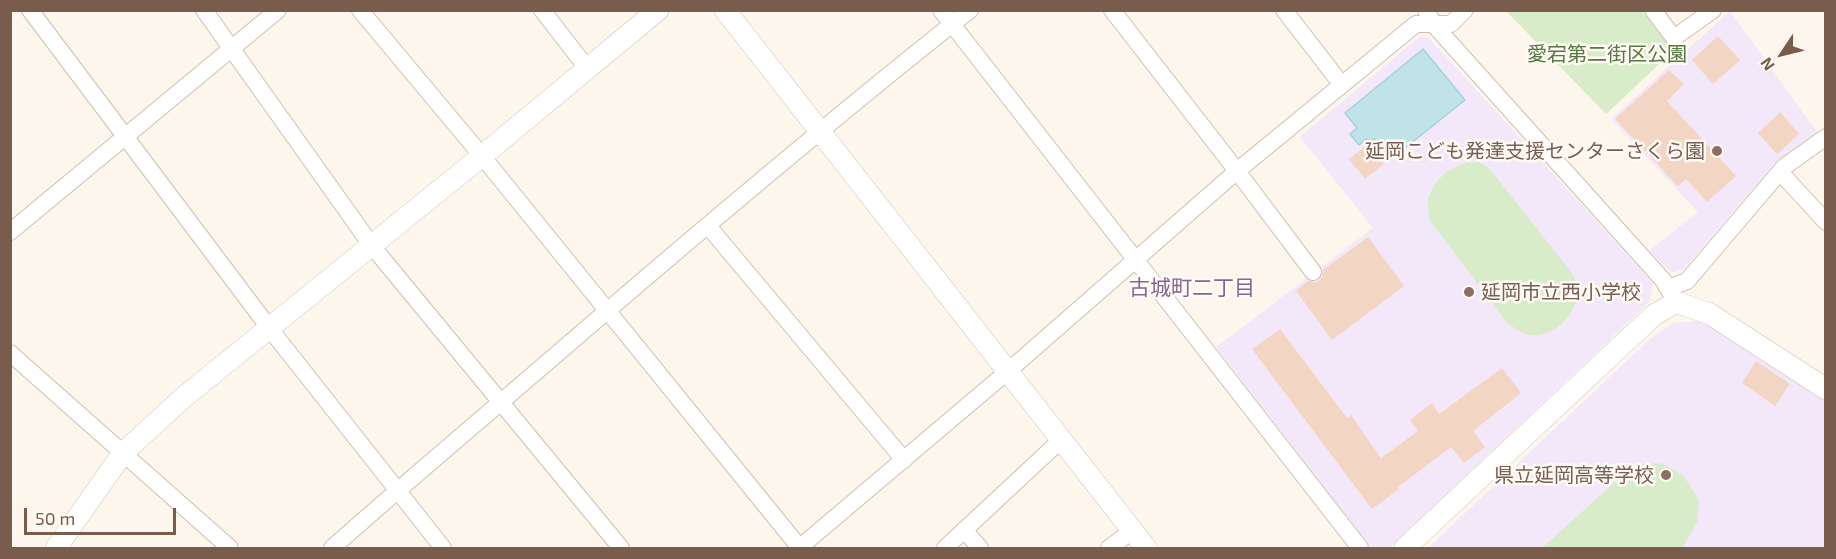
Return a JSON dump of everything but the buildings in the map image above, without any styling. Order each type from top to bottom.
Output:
[{"type":"street","points":[[30,10],[270,329],[443,549]]},
{"type":"street","points":[[204,10],[372,246],[621,549]]},
{"type":"street","points":[[10,232],[278,10]]},
{"type":"street","points":[[360,10],[482,156],[800,548],[1007,372],[1237,171],[1416,24],[1430,18],[1452,24],[1465,10]]},
{"type":"street","points":[[542,10],[587,68]]},
{"type":"street","points":[[56,549],[123,453],[184,397],[372,246],[658,10]]},
{"type":"street","points":[[726,10],[1146,549]]},
{"type":"street","points":[[941,10],[1360,549]]},
{"type":"street","points":[[332,549],[397,490],[607,310],[970,10]]},
{"type":"street","points":[[1112,10],[1313,272]]},
{"type":"street","points":[[1284,10],[1342,86]]},
{"type":"street","points":[[1653,10],[1674,38],[1713,10]]},
{"type":"street","points":[[1430,18],[1655,271],[1672,295],[1710,314],[1826,389]]},
{"type":"street","points":[[1405,549],[1654,315],[1687,281],[1780,172],[1826,137]]},
{"type":"street","points":[[1780,172],[1826,222]]},
{"type":"street","points":[[708,226],[904,460]]},
{"type":"street","points":[[10,352],[230,549]]},
{"type":"street","points":[[945,549],[1061,440]]},
{"type":"street","points":[[964,530],[980,549]]},
{"type":"street","points":[[1109,549],[1132,531]]},
{"type":"shaded area","name":"延岡こども発達支援センターさくら園","points":[[1730,11],[1817,132],[1769,170],[1684,269],[1672,273],[1649,251],[1698,212],[1611,119]]},
{"type":"shaded area","name":"延岡市立西小学校","points":[[1420,36],[1429,38],[1653,283],[1649,302],[1390,548],[1371,548],[1216,347],[1373,228],[1300,137]]},
{"type":"shaded area","name":"県立延岡高等学校","points":[[1698,321],[1717,330],[1825,401],[1825,548],[1428,548],[1651,338],[1674,323]]},
{"type":"green space","name":"愛宕第二街区公園","points":[[1506,11],[1642,11],[1673,51],[1606,114]]},
{"type":"green space","points":[[1479,162],[1489,168],[1576,281],[1577,296],[1574,306],[1562,324],[1553,330],[1533,335],[1523,333],[1507,323],[1429,219],[1428,199],[1434,185],[1446,172],[1464,163]]},
{"type":"green space","points":[[1661,463],[1684,476],[1699,501],[1697,523],[1682,548],[1542,548],[1615,482],[1639,464]]},
{"type":"water","points":[[1423,49],[1465,100],[1390,160],[1374,139],[1369,142],[1366,139],[1359,145],[1350,134],[1357,128],[1345,113]]},
{"type":"place","name":"延岡こども発達支援センターさくら園","points":[[1717,151]]},
{"type":"place","name":"延岡市立西小学校","points":[[1469,292]]},
{"type":"place","name":"県立延岡高等学校","points":[[1666,475]]},
{"type":"district","name":"古城町二丁目","points":[[1192,288]]}]
